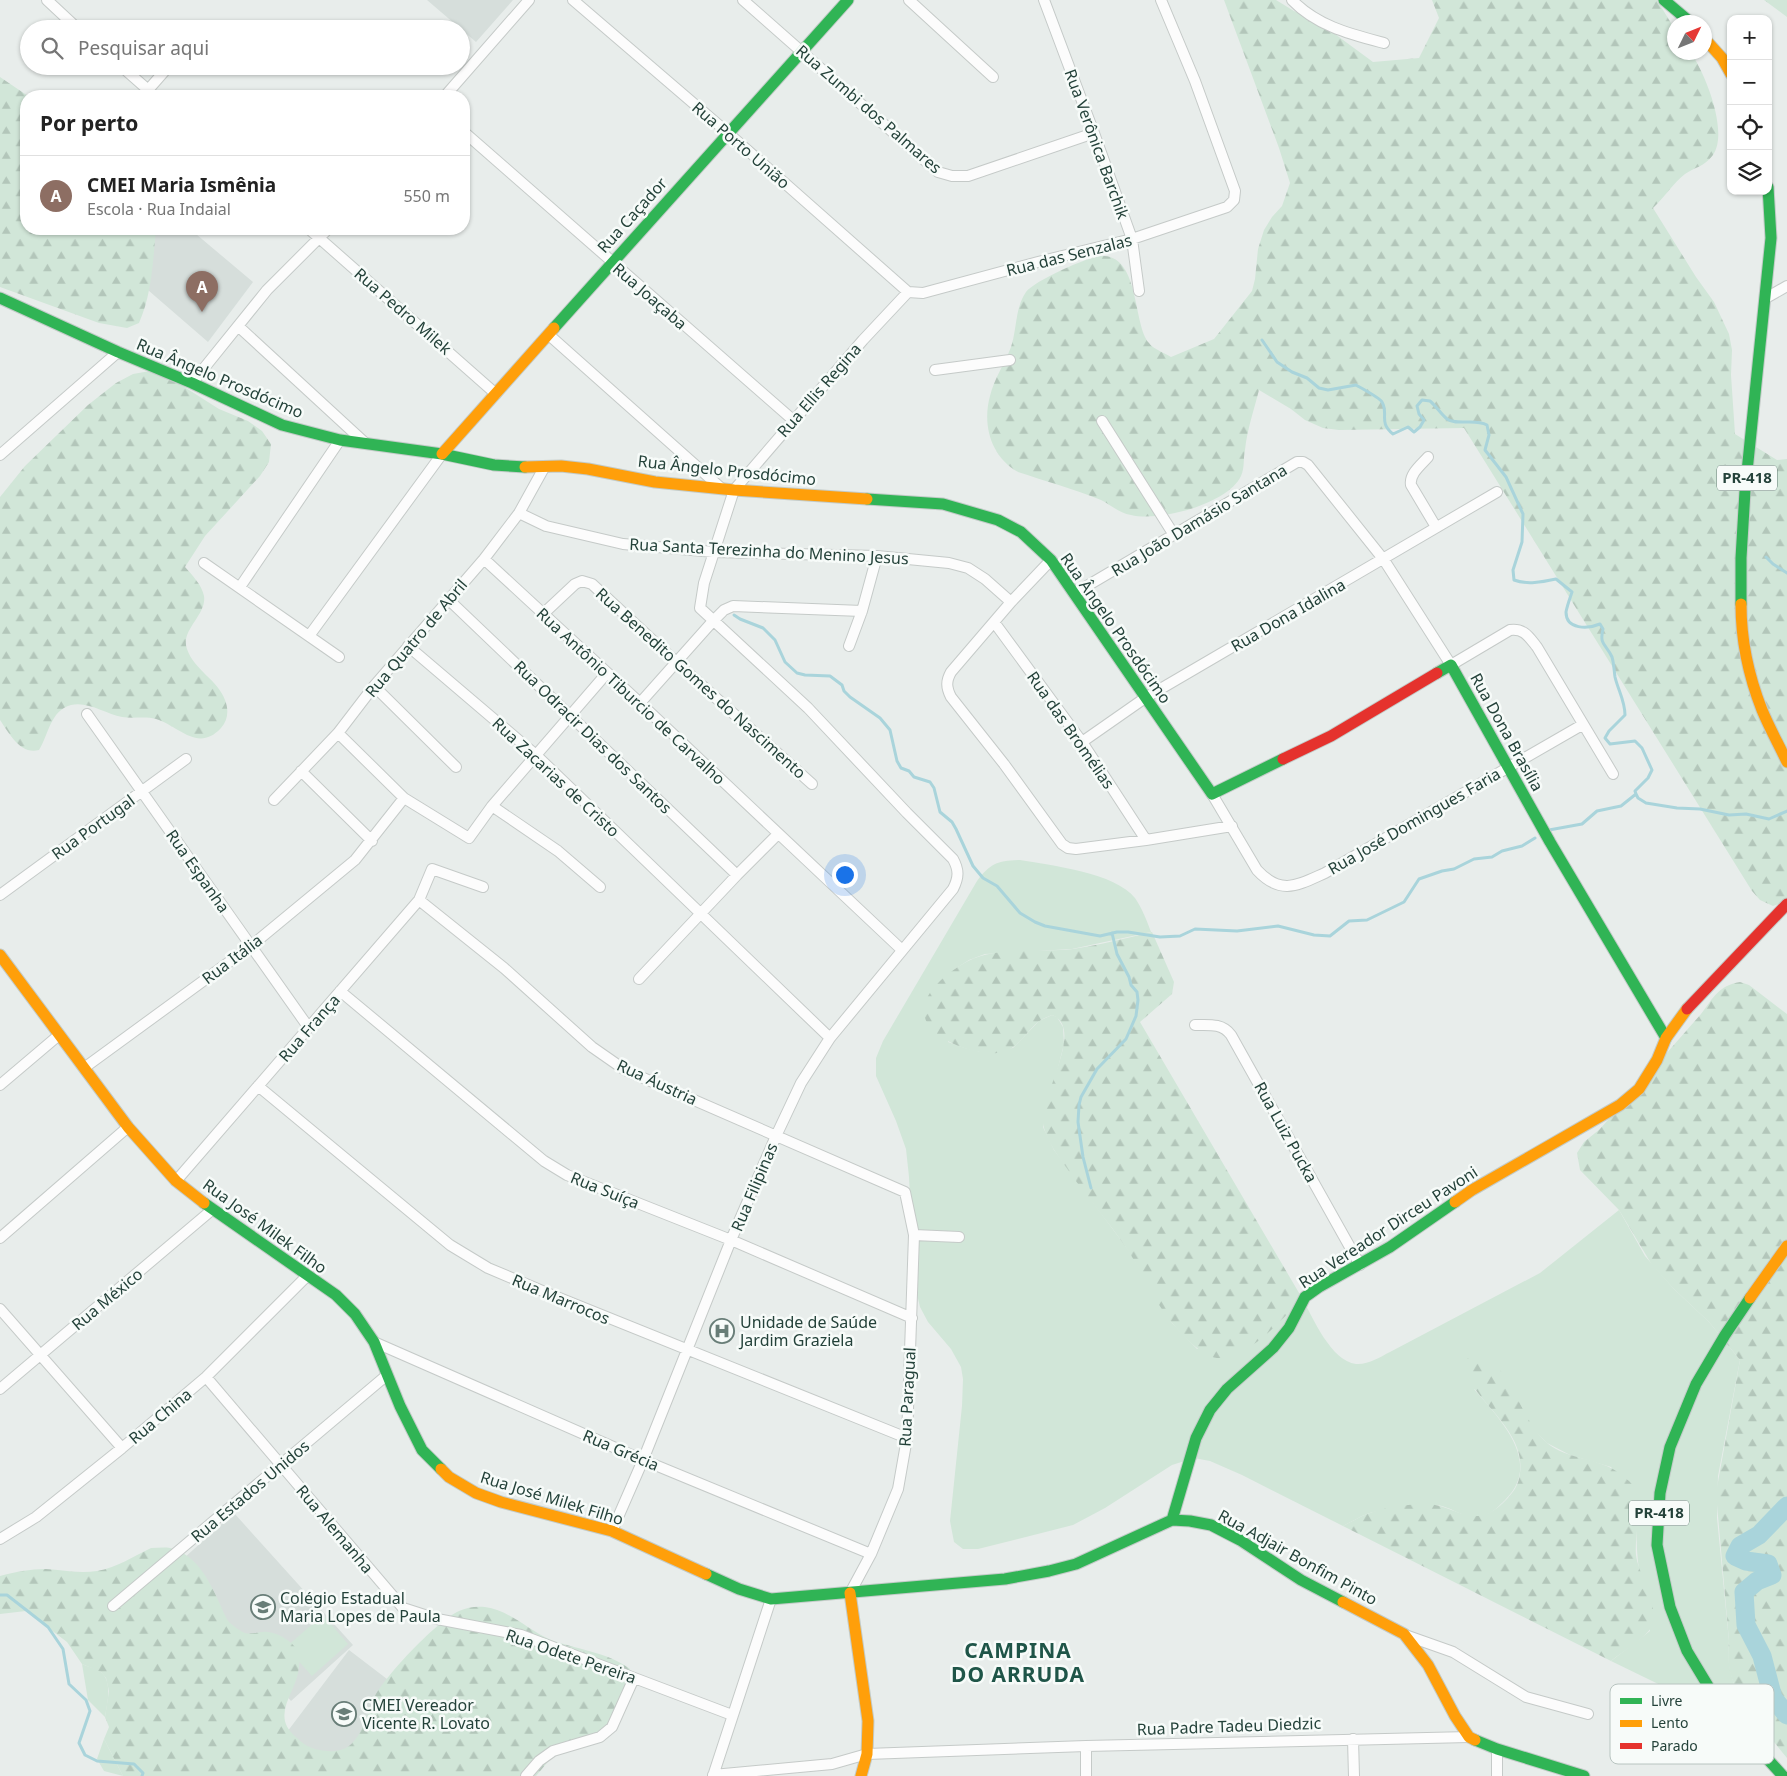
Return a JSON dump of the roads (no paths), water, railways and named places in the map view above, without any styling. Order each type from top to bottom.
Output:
[{"type":"main road","name":"Rua Caçador","points":[[442,454],[848,0]]},
{"type":"main road","points":[[1664,0],[1682,15]]},
{"type":"main road","points":[[1712,47],[1727,67]]},
{"type":"main road","name":"PR-418","points":[[1769,195],[1772,238],[1745,491],[1741,558],[1741,617],[1748,668],[1762,710],[1787,762]]},
{"type":"main road","name":"Rua Ângelo Prosdócimo","points":[[0,298],[282,425],[340,440],[442,454],[494,465],[516,467],[562,466],[655,482],[734,490],[944,504],[998,520],[1021,532],[1052,560],[1212,794]]},
{"type":"main road","points":[[1212,794],[1331,736],[1451,665]]},
{"type":"main road","name":"Rua Dona Brasília","points":[[1451,665],[1550,842],[1666,1038]]},
{"type":"main road","name":"Rua Vereador Dirceu Pavoni","points":[[1172,1520],[1196,1438],[1210,1410],[1227,1389],[1273,1348],[1289,1328],[1305,1297],[1419,1228],[1472,1190],[1620,1106],[1639,1089],[1658,1060],[1666,1038],[1691,1003],[1787,904]]},
{"type":"main road","name":"Rua José Milek Filho","points":[[0,955],[128,1127],[176,1180],[213,1209],[336,1295],[355,1314],[374,1342],[400,1406],[422,1450],[449,1477],[476,1493],[501,1502],[612,1531],[739,1590],[771,1599],[850,1593]]},
{"type":"main road","name":"PR-418","points":[[1707,1684],[1687,1651],[1670,1607],[1658,1545],[1660,1493],[1670,1447],[1696,1384],[1725,1334],[1787,1246]]},
{"type":"main road","points":[[861,1776],[867,1754],[868,1721],[850,1593],[1005,1578],[1049,1571],[1076,1564],[1172,1520]]},
{"type":"main road","name":"Rua Adjair Bonfim Pinto","points":[[1172,1520],[1211,1525],[1240,1540],[1301,1580],[1404,1634],[1428,1665],[1455,1716],[1469,1737]]},
{"type":"main road","name":"Rua Padre Tadeu Diedzic","points":[[1469,1737],[1497,1750],[1584,1776]]},
{"type":"main road","name":"PR-418","points":[[1772,1764],[1783,1776]]},
{"type":"street","points":[[47,0],[68,20]]},
{"type":"street","points":[[470,67],[529,0]]},
{"type":"street","name":"Rua Porto União","points":[[573,0],[728,133],[908,292]]},
{"type":"street","name":"Rua Zumbi dos Palmares","points":[[744,0],[938,172],[952,176],[968,176],[1094,133]]},
{"type":"street","points":[[909,0],[993,77]]},
{"type":"street","name":"Rua Verônica Barchik","points":[[1044,0],[1132,240],[1139,291]]},
{"type":"street","name":"Rua das Senzalas","points":[[908,292],[923,293],[1038,262],[1132,240],[1227,207],[1234,200],[1235,191],[1196,81],[1161,0]]},
{"type":"street","points":[[1292,0],[1318,21],[1342,32],[1384,43]]},
{"type":"street","points":[[131,75],[148,90]]},
{"type":"street","points":[[154,90],[164,75]]},
{"type":"street","points":[[450,90],[463,75]]},
{"type":"street","name":"Rua Joaçaba","points":[[470,137],[793,420]]},
{"type":"street","name":"Rua Pedro Milek","points":[[316,235],[496,394]]},
{"type":"street","points":[[192,383],[267,290],[323,235]]},
{"type":"street","points":[[1766,298],[1787,286]]},
{"type":"street","name":"Rua Ellis Regina","points":[[734,490],[862,340],[908,292]]},
{"type":"street","points":[[238,326],[364,442]]},
{"type":"street","points":[[549,336],[721,488]]},
{"type":"street","points":[[0,456],[118,352]]},
{"type":"street","points":[[935,370],[1010,360]]},
{"type":"street","points":[[1102,421],[1174,535]]},
{"type":"street","points":[[240,587],[340,440]]},
{"type":"street","points":[[309,636],[442,454]]},
{"type":"street","points":[[1428,457],[1412,475],[1410,480],[1411,485],[1436,527]]},
{"type":"street","name":"Rua João Damásio Santana","points":[[1075,593],[1297,462]]},
{"type":"street","name":"Rua Dona Brasília","points":[[1297,462],[1303,462],[1308,465],[1384,560],[1451,665]]},
{"type":"street","name":"Rua Quatro de Abril","points":[[274,800],[338,733],[374,686],[484,559],[519,514],[545,466]]},
{"type":"street","points":[[713,621],[700,608],[704,583],[734,490]]},
{"type":"street","name":"Rua Dona Idalina","points":[[1082,742],[1145,698],[1384,560],[1497,492]]},
{"type":"street","name":"Rua Santa Terezinha do Menino Jesus","points":[[519,514],[546,526],[623,544],[714,552],[877,556],[949,562],[968,568],[986,579],[1012,602]]},
{"type":"street","points":[[849,646],[862,612],[877,556]]},
{"type":"street","name":"Rua Antônio Tiburcio de Carvalho","points":[[484,559],[902,950]]},
{"type":"street","points":[[1052,560],[1012,602],[951,672],[947,679],[947,689],[951,697],[1004,764],[1062,844],[1068,848],[1076,849],[1146,840],[1232,826]]},
{"type":"street","points":[[204,562],[339,657]]},
{"type":"street","name":"Rua Benedito Gomes do Nascimento","points":[[543,614],[575,584],[582,581],[592,584],[812,784]]},
{"type":"street","name":"Rua Odracir Dias dos Santos","points":[[449,600],[737,875]]},
{"type":"street","points":[[640,703],[713,621],[724,610],[733,606],[862,612]]},
{"type":"street","name":"Rua Filipinas","points":[[612,1531],[643,1460],[731,1240],[801,1083],[830,1038],[953,889],[958,878],[958,868],[953,858],[907,813],[808,708],[713,621]]},
{"type":"street","name":"Rua das Bromélias","points":[[994,622],[1082,742],[1146,840]]},
{"type":"street","points":[[1451,665],[1510,630],[1518,629],[1526,633],[1537,647],[1613,774]]},
{"type":"street","name":"Rua Zacarias de Cristo","points":[[408,646],[536,755],[830,1038]]},
{"type":"street","points":[[338,733],[404,798],[469,838],[492,806],[607,673]]},
{"type":"street","points":[[374,686],[456,767]]},
{"type":"street","name":"Rua Espanha","points":[[87,714],[309,1028]]},
{"type":"street","name":"Rua José Domingues Faria","points":[[1267,881],[1276,885],[1287,886],[1300,884],[1325,873],[1582,725]]},
{"type":"street","name":"Rua Portugal","points":[[0,895],[186,759]]},
{"type":"street","points":[[301,771],[372,841]]},
{"type":"street","name":"Rua Ângelo Prosdócimo","points":[[1212,794],[1257,870],[1267,881]]},
{"type":"street","name":"Rua Itália","points":[[84,1068],[251,946],[355,860],[372,841],[404,798]]},
{"type":"street","points":[[492,806],[558,851],[600,887]]},
{"type":"street","points":[[639,979],[700,913],[778,834]]},
{"type":"street","name":"Rua França","points":[[176,1180],[419,900],[432,869],[483,887]]},
{"type":"street","name":"Rua Áustria","points":[[419,900],[504,968],[592,1048],[625,1070],[905,1192]]},
{"type":"street","name":"Rua Suíça","points":[[340,991],[544,1161],[567,1175],[731,1240],[912,1318]]},
{"type":"street","name":"Rua Luiz Pucka","points":[[1195,1025],[1221,1026],[1227,1029],[1360,1265]]},
{"type":"street","points":[[0,1085],[59,1034]]},
{"type":"street","name":"Rua Marrocos","points":[[258,1086],[450,1245],[488,1268],[907,1438]]},
{"type":"street","points":[[0,1238],[128,1127]]},
{"type":"street","name":"Rua Paragual","points":[[850,1593],[871,1554],[898,1489],[907,1438],[914,1234],[905,1192]]},
{"type":"street","name":"Rua México","points":[[0,1389],[213,1209]]},
{"type":"street","points":[[914,1234],[959,1237]]},
{"type":"street","name":"Rua China","points":[[0,1539],[36,1517],[206,1377],[307,1276]]},
{"type":"street","points":[[0,1309],[122,1448]]},
{"type":"street","name":"Rua Grécia","points":[[374,1342],[643,1460],[871,1554]]},
{"type":"street","name":"Rua Estados Unidos","points":[[113,1606],[387,1374]]},
{"type":"street","name":"Rua Alemanha","points":[[206,1377],[386,1589]]},
{"type":"street","name":"Rua Odete Pereira","points":[[386,1589],[403,1608],[437,1619],[521,1635],[732,1715]]},
{"type":"street","points":[[713,1776],[771,1599]]},
{"type":"street","points":[[1404,1634],[1453,1652],[1526,1697],[1588,1714]]},
{"type":"street","points":[[526,1776],[539,1761],[553,1751],[600,1737],[612,1727],[634,1678]]},
{"type":"street","name":"Rua Padre Tadeu Diedzic","points":[[713,1776],[832,1764],[867,1754],[1086,1746],[1469,1737]]},
{"type":"street","points":[[1353,1739],[1354,1776]]},
{"type":"street","points":[[1086,1746],[1086,1776]]},
{"type":"street","points":[[1497,1750],[1497,1776]]},
{"type":"waterway","points":[[1262,340],[1277,362],[1292,372],[1307,378],[1319,388],[1328,390],[1356,385],[1378,398],[1384,406],[1386,426],[1393,434],[1408,427],[1414,432],[1420,427],[1424,420],[1419,414],[1417,406],[1422,400],[1430,401],[1451,421],[1477,422],[1487,425],[1489,435],[1485,450],[1506,477],[1523,514],[1522,542],[1513,570],[1514,580],[1529,583],[1556,579],[1572,592],[1566,612],[1570,622],[1578,627],[1590,627],[1600,624],[1603,629],[1603,641],[1612,657],[1615,677],[1625,710],[1625,715],[1609,731],[1605,738],[1610,744],[1635,741],[1642,748],[1652,770],[1648,778],[1635,791],[1636,794],[1621,806],[1597,811],[1582,824],[1549,830]]},
{"type":"waterway","points":[[1766,557],[1787,573]]},
{"type":"waterway","points":[[734,615],[763,628],[775,640],[785,662],[797,673],[830,676],[842,685],[844,691],[850,697],[880,718],[890,730],[897,761],[901,768],[909,771],[914,777],[930,782],[934,788],[940,812],[952,822],[973,866],[983,878],[997,886],[1020,913],[1045,926],[1100,936],[1117,932],[1128,932],[1160,937],[1180,936],[1195,929],[1237,931],[1278,926],[1314,935],[1330,936],[1349,921],[1367,920],[1404,902],[1419,879],[1454,869],[1474,859],[1492,857],[1502,851],[1522,846],[1535,838]]},
{"type":"waterway","points":[[1636,794],[1638,798],[1646,803],[1677,808],[1700,809],[1729,815],[1746,814],[1769,819],[1787,811]]},
{"type":"waterway","points":[[1091,1188],[1083,1157],[1078,1122],[1079,1105],[1081,1097],[1097,1069],[1126,1039],[1136,1016],[1138,1000],[1137,992],[1131,985],[1117,954],[1112,933]]},
{"type":"waterway","points":[[1769,1684],[1762,1656],[1746,1625],[1744,1592],[1757,1581],[1772,1575],[1768,1564],[1746,1561],[1735,1556],[1740,1546],[1759,1535],[1787,1506]]},
{"type":"waterway","points":[[0,1595],[7,1595],[48,1627],[63,1649],[69,1684],[86,1700],[90,1711],[79,1743],[85,1755],[97,1761],[134,1764],[143,1773],[142,1776]]},
{"type":"waterway","points":[[1774,1699],[1787,1715]]},
{"type":"place","name":"CMEI Maria Ismênia","points":[[202,312]]},
{"type":"place","name":"Unidade de Saúde Jardim Graziela","points":[[722,1331]]},
{"type":"place","name":"Colégio Estadual Maria Lopes de Paula","points":[[263,1607]]},
{"type":"place","name":"CMEI Vereador Vicente R. Lovato","points":[[344,1714]]},
{"type":"district","name":"CAMPINA DO ARRUDA","points":[[1018,1663]]}]
